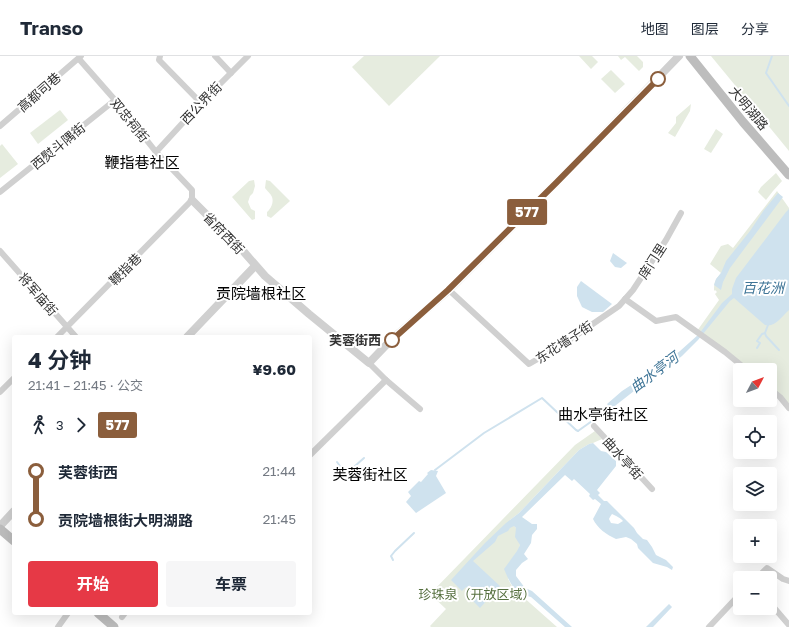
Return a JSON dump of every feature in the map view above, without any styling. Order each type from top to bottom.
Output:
[{"type":"main road","name":"大明湖路","points":[[690,56],[743,122],[789,175]]},
{"type":"main road","name":"大明湖路","points":[[697,56],[789,168]]},
{"type":"main road","points":[[0,529],[12,539]]},
{"type":"main road","points":[[100,615],[114,627]]},
{"type":"street","points":[[160,56],[159,60],[201,103]]},
{"type":"street","points":[[215,56],[231,72]]},
{"type":"street","name":"西公界街","points":[[156,152],[201,103],[248,56]]},
{"type":"street","points":[[420,409],[386,380],[369,363],[392,339],[448,290],[556,183],[679,56]]},
{"type":"street","name":"双忠祠街","points":[[80,57],[156,152],[192,190],[192,200]]},
{"type":"street","name":"高都司巷","points":[[0,126],[80,57]]},
{"type":"street","name":"西熨斗隅街","points":[[0,192],[115,100]]},
{"type":"street","name":"省府西街","points":[[192,200],[244,252],[255,266],[309,314],[369,363]]},
{"type":"street","name":"鞭指巷","points":[[59,335],[192,200]]},
{"type":"street","name":"庠门里","points":[[619,306],[633,290],[681,213]]},
{"type":"street","name":"将军庙街","points":[[0,251],[74,335]]},
{"type":"street","points":[[189,335],[255,266]]},
{"type":"street","name":"东花墙子街","points":[[448,290],[529,364],[562,345],[619,306]]},
{"type":"street","points":[[625,298],[656,321],[676,317],[738,363]]},
{"type":"street","points":[[0,392],[12,380]]},
{"type":"street","points":[[312,453],[386,380]]},
{"type":"street","points":[[777,395],[789,408]]},
{"type":"street","name":"曲水亭街","points":[[594,426],[652,489]]},
{"type":"street","points":[[0,526],[12,513]]},
{"type":"street","points":[[777,575],[789,582]]},
{"type":"street","points":[[708,627],[733,601]]},
{"type":"street","points":[[777,611],[789,625]]},
{"type":"street","points":[[58,627],[67,615]]},
{"type":"green space","points":[[364,56],[440,56],[389,106],[352,67]]},
{"type":"green space","points":[[579,56],[592,56],[598,62],[591,69]]},
{"type":"green space","points":[[618,56],[637,56],[643,62],[643,67],[639,71],[625,57],[621,60]]},
{"type":"green space","points":[[711,56],[789,56],[789,151]]},
{"type":"green space","points":[[611,70],[625,84],[615,93],[601,79]]},
{"type":"green space","points":[[691,104],[690,111],[675,137],[668,133],[676,123],[676,117]]},
{"type":"green space","points":[[60,110],[68,120],[38,144],[30,133]]},
{"type":"green space","points":[[716,129],[723,134],[711,153],[704,149]]},
{"type":"green space","points":[[2,144],[18,164],[0,178],[0,146]]},
{"type":"green space","points":[[776,173],[782,181],[766,200],[758,192],[761,187]]},
{"type":"green space","points":[[254,180],[255,186],[248,202],[251,209],[255,211],[255,219],[252,220],[232,197],[249,181]]},
{"type":"green space","points":[[266,180],[270,181],[290,201],[271,218],[267,216],[267,212],[272,205],[273,199],[265,188]]},
{"type":"green space","points":[[777,191],[789,208],[789,407],[777,396],[777,363],[738,363],[697,331],[719,300],[715,294],[717,292],[715,290],[714,291],[714,288],[715,281],[721,273],[710,264],[721,246],[728,244],[733,248]]},
{"type":"green space","name":"珍珠泉（开放区域）","points":[[595,431],[602,439],[579,450],[519,513],[510,520],[516,528],[520,545],[508,579],[513,588],[557,627],[431,627],[430,626],[446,609],[430,594],[575,445]]},
{"type":"water","points":[[778,193],[783,197],[730,268],[721,290],[714,285],[726,261]]},
{"type":"water","name":"百花洲","points":[[789,209],[789,310],[772,325],[765,325],[734,298],[698,340],[682,356],[611,409],[607,404],[622,391],[662,365],[699,334],[722,303],[732,294],[732,289],[736,278]]},
{"type":"water","points":[[613,253],[627,263],[621,268],[615,267],[610,261]]},
{"type":"water","points":[[581,281],[612,304],[603,312],[592,312],[582,307],[577,296],[577,287]]},
{"type":"water","points":[[593,443],[601,451],[606,452],[616,461],[616,466],[597,490],[600,493],[598,495],[604,501],[607,501],[643,539],[647,540],[656,555],[666,560],[673,567],[672,570],[653,563],[631,539],[626,537],[616,539],[603,531],[593,519],[601,504],[595,499],[593,500],[589,496],[590,494],[574,479],[572,481],[565,475],[522,517],[532,524],[537,524],[537,529],[532,535],[531,543],[524,554],[528,559],[516,570],[516,576],[525,588],[532,591],[572,627],[565,627],[531,597],[525,596],[513,587],[504,569],[520,545],[515,537],[516,528],[514,526],[498,536],[495,542],[473,561],[500,586],[480,608],[470,598],[473,594],[466,587],[462,591],[451,580],[485,543],[519,513],[579,450]],"holes":[[[612,514],[620,518],[623,521],[618,524],[611,523],[609,519]]]},
{"type":"water","points":[[431,470],[438,471],[436,476],[446,493],[416,513],[406,502],[411,496],[408,492],[419,481],[421,482]]},
{"type":"water","points":[[669,604],[672,607],[653,627],[646,627]]},
{"type":"waterway","points":[[772,56],[766,73],[789,106]]},
{"type":"waterway","points":[[768,325],[765,333],[766,336],[779,350]]},
{"type":"waterway","points":[[757,348],[760,343],[757,341],[762,334],[765,333]]},
{"type":"waterway","points":[[435,470],[484,433],[542,398],[578,431]]},
{"type":"waterway","name":"曲水亭河","points":[[578,431],[599,416],[610,405]]},
{"type":"waterway","points":[[337,462],[346,474],[364,458]]},
{"type":"waterway","points":[[393,560],[391,556],[414,533]]},
{"type":"bus line","name":"577","points":[[392,340],[448,290],[607,132],[658,79]]},
{"type":"place","name":"芙蓉街西","points":[[392,340]]},
{"type":"district","name":"鞭指巷社区","points":[[142,162]]},
{"type":"district","name":"贡院墙根社区","points":[[261,293]]},
{"type":"district","name":"曲水亭街社区","points":[[603,414]]},
{"type":"district","name":"芙蓉街社区","points":[[370,474]]}]
